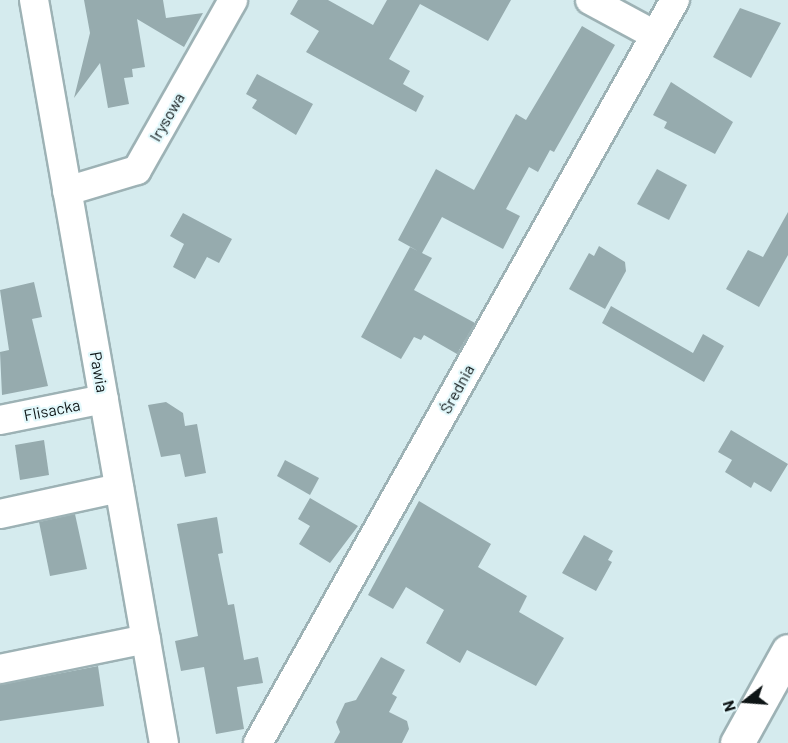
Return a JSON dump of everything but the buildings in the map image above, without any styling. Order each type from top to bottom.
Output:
[{"type":"main road","points":[[737,743],[788,651]]},
{"type":"street","name":"Pawia","points":[[34,0],[164,743]]},
{"type":"street","name":"Irysowa","points":[[67,191],[137,170],[233,0]]},
{"type":"street","points":[[590,0],[653,34]]},
{"type":"street","name":"Średnia","points":[[258,743],[653,34],[675,0]]},
{"type":"street","name":"Flisacka","points":[[0,420],[104,399]]},
{"type":"street","points":[[0,514],[119,488]]},
{"type":"street","points":[[0,669],[146,639]]}]
